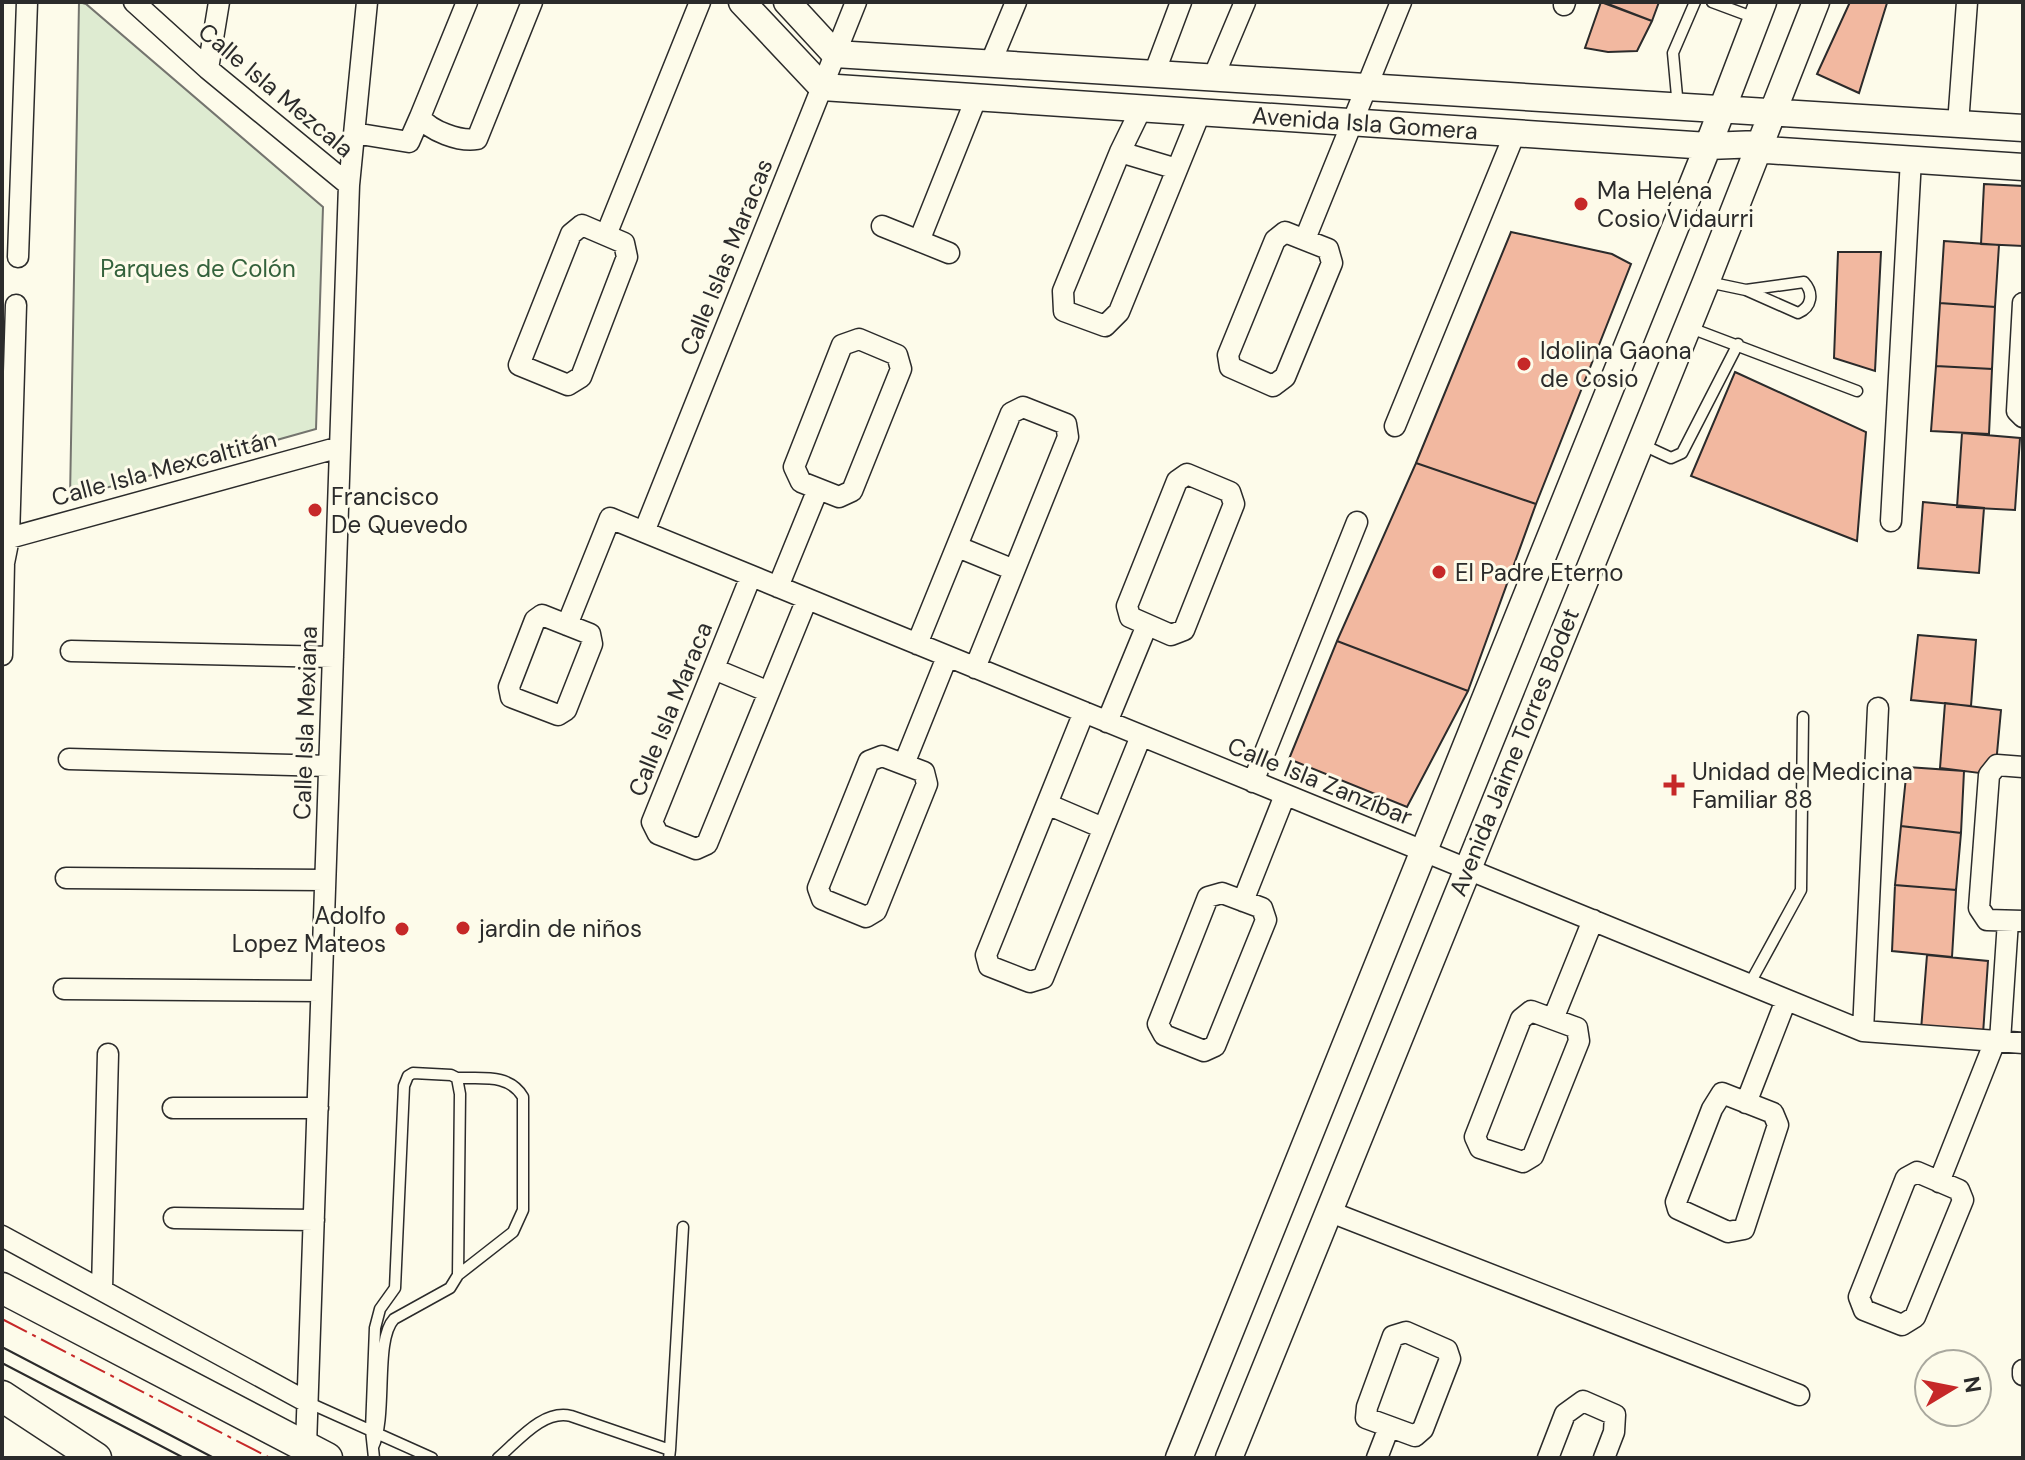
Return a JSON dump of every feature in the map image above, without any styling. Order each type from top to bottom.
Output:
[{"type":"main road","points":[[2,1288],[316,1452]]},
{"type":"main road","points":[[8,1404],[96,1458]]},
{"type":"street","points":[[18,257],[11,211],[27,2]]},
{"type":"street","name":"Calle Isla Mezcala","points":[[134,2],[208,69],[349,185]]},
{"type":"street","points":[[208,69],[219,2]]},
{"type":"street","name":"Calle Isla Mexiana","points":[[316,1452],[307,1402],[349,185],[367,2]]},
{"type":"street","points":[[354,133],[409,142],[467,2]]},
{"type":"street","points":[[420,117],[425,125],[466,141],[477,139],[532,2]]},
{"type":"street","points":[[606,235],[700,2]]},
{"type":"street","points":[[742,2],[822,87]]},
{"type":"street","points":[[787,2],[835,54]]},
{"type":"street","name":"Calle Islas Maracas","points":[[644,532],[856,2]]},
{"type":"street","points":[[991,62],[1016,2]]},
{"type":"street","points":[[1154,74],[1181,2]]},
{"type":"street","points":[[1305,239],[1401,2]]},
{"type":"street","name":"Avenida Jaime Torres Bodet","points":[[1229,1458],[1706,282],[1816,2]]},
{"type":"street","points":[[1958,124],[1967,2]]},
{"type":"street","points":[[1213,78],[1237,4]]},
{"type":"street","name":"Avenida Jaime Torres Bodet","points":[[1179,1458],[1708,146],[1759,10]]},
{"type":"street","name":"Avenida Isla Gomera","points":[[835,54],[2023,128]]},
{"type":"street","name":"Avenida Isla Gomera","points":[[822,87],[1708,146],[1759,144],[1767,150],[2023,167]]},
{"type":"street","points":[[919,241],[977,96]]},
{"type":"street","points":[[1141,109],[1063,291],[1064,311],[1105,326],[1119,312],[1200,113]]},
{"type":"street","points":[[1395,426],[1515,133]]},
{"type":"street","points":[[1120,152],[1177,169]]},
{"type":"street","points":[[1891,521],[1911,159]]},
{"type":"street","points":[[582,225],[606,235],[624,243],[627,257],[581,377],[568,385],[519,365],[571,234],[582,225]]},
{"type":"street","points":[[882,226],[949,253]]},
{"type":"street","points":[[1285,232],[1305,239],[1328,249],[1332,263],[1285,377],[1273,386],[1230,367],[1228,355],[1275,240],[1285,232]]},
{"type":"street","points":[[2023,303],[2017,411],[2023,417]]},
{"type":"street","points":[[2,655],[16,305]]},
{"type":"street","points":[[859,339],[897,355],[901,369],[852,491],[839,497],[818,489],[801,482],[794,467],[842,345],[859,339]]},
{"type":"street","points":[[917,644],[1011,413],[1023,407],[1066,424],[1068,437],[975,668]]},
{"type":"street","name":"Calle Isla Mexcaltitán","points":[[6,539],[340,447]]},
{"type":"street","points":[[1187,474],[1230,492],[1234,504],[1184,630],[1171,635],[1147,625],[1130,617],[1127,606],[1177,481],[1187,474]]},
{"type":"street","points":[[778,587],[818,489]]},
{"type":"street","name":"Calle Isla Zanzíbar","points":[[567,625],[610,518],[1863,1031],[2023,1043]]},
{"type":"street","points":[[1253,782],[1357,522]]},
{"type":"street","points":[[958,547],[1014,570]]},
{"type":"street","name":"Calle Isla Maraca","points":[[751,576],[652,822],[658,834],[696,849],[707,844],[807,599]]},
{"type":"street","points":[[542,615],[567,625],[590,634],[592,644],[566,710],[558,715],[511,697],[509,687],[535,620],[542,615]]},
{"type":"street","points":[[1107,722],[1147,625]]},
{"type":"street","points":[[71,651],[333,657]]},
{"type":"street","points":[[904,764],[947,657]]},
{"type":"street","points":[[714,669],[769,692]]},
{"type":"street","points":[[1863,1031],[1878,708]]},
{"type":"street","points":[[1084,712],[986,955],[989,966],[1030,982],[1043,978],[1141,736]]},
{"type":"street","points":[[882,756],[904,764],[924,772],[927,784],[876,911],[866,917],[822,899],[818,888],[869,761],[882,756]]},
{"type":"street","points":[[69,759],[329,766]]},
{"type":"street","points":[[1939,1182],[1998,1041],[2015,921],[1987,920],[1979,908],[1989,775],[1997,765],[2023,767]]},
{"type":"street","points":[[1243,901],[1285,795]]},
{"type":"street","points":[[1047,804],[1103,828]]},
{"type":"street","points":[[66,878],[325,880]]},
{"type":"street","points":[[1222,893],[1243,901],[1262,908],[1266,920],[1215,1046],[1204,1051],[1164,1035],[1158,1024],[1208,897],[1222,893]]},
{"type":"street","points":[[1553,1019],[1593,920]]},
{"type":"street","points":[[64,989],[321,991]]},
{"type":"street","points":[[1746,1103],[1786,1000]]},
{"type":"street","points":[[1531,1011],[1553,1019],[1577,1028],[1579,1041],[1533,1156],[1523,1162],[1480,1148],[1475,1137],[1521,1019],[1531,1011]]},
{"type":"street","points":[[102,1289],[108,1054]]},
{"type":"street","points":[[1722,1093],[1746,1103],[1773,1113],[1778,1125],[1744,1229],[1728,1232],[1678,1209],[1676,1202],[1712,1109],[1722,1093]]},
{"type":"street","points":[[173,1108],[318,1108]]},
{"type":"street","points":[[1917,1172],[1939,1182],[1959,1190],[1963,1200],[1915,1317],[1902,1325],[1864,1310],[1859,1297],[1906,1178],[1917,1172]]},
{"type":"street","points":[[1328,1211],[1799,1395]]},
{"type":"street","points":[[174,1218],[314,1220]]},
{"type":"street","points":[[2,1236],[307,1402]]},
{"type":"street","points":[[1406,1332],[1447,1350],[1450,1359],[1423,1429],[1415,1436],[1389,1427],[1366,1418],[1367,1407],[1393,1336],[1406,1332]]},
{"type":"street","points":[[1548,1458],[1565,1414],[1583,1401],[1615,1415],[1614,1432],[1604,1458]]},
{"type":"street","points":[[1377,1458],[1389,1427]]},
{"type":"lane","points":[[1678,107],[1673,53],[1695,2]]},
{"type":"lane","points":[[1712,2],[1759,10]]},
{"type":"lane","points":[[1706,282],[1746,290],[1798,313],[1811,299],[1811,289],[1804,282],[1746,290]]},
{"type":"lane","points":[[1686,326],[1857,391]]},
{"type":"lane","points":[[1638,444],[1671,458],[1682,453],[1738,344]]},
{"type":"lane","points":[[1749,985],[1801,890],[1803,717]]},
{"type":"lane","points":[[374,1452],[376,1322],[380,1309],[395,1288],[404,1086],[408,1076],[415,1072],[508,1080],[523,1097],[523,1210],[513,1232],[458,1275],[450,1288],[388,1325],[375,1432]]},
{"type":"lane","points":[[457,1078],[460,1094],[458,1275]]},
{"type":"lane","points":[[498,1458],[546,1418],[559,1414],[670,1454],[683,1227]]},
{"type":"lane","points":[[307,1402],[432,1458]]},
{"type":"green space","name":"Parques de Colón","points":[[79,2],[86,4],[323,207],[316,429],[70,498]]},
{"type":"building","points":[[1601,2],[1652,21],[1637,51],[1608,52],[1585,48]]},
{"type":"building","points":[[1603,2],[1659,2],[1652,21]]},
{"type":"building","points":[[1850,2],[1887,3],[1859,93],[1817,74]]},
{"type":"building","points":[[1984,184],[2023,186],[2023,246],[1981,244]]},
{"type":"building","name":"Idolina Gaona de Cosio","points":[[1511,232],[1612,254],[1631,264],[1536,504],[1416,463]]},
{"type":"building","points":[[1944,241],[1999,245],[1995,307],[1940,303]]},
{"type":"building","points":[[1838,252],[1881,252],[1875,371],[1834,358]]},
{"type":"building","points":[[1940,303],[1995,307],[1992,369],[1936,366]]},
{"type":"building","points":[[1936,366],[1992,369],[1989,434],[1931,431]]},
{"type":"building","points":[[1735,372],[1866,432],[1857,541],[1691,476]]},
{"type":"building","points":[[1962,433],[2020,438],[2015,510],[1957,507]]},
{"type":"building","name":"El Padre Eterno","points":[[1416,463],[1536,504],[1468,691],[1337,641]]},
{"type":"building","points":[[1923,502],[1984,508],[1979,573],[1918,568]]},
{"type":"building","points":[[1918,635],[1976,640],[1971,706],[1911,700]]},
{"type":"building","points":[[1337,641],[1468,691],[1407,807],[1289,759]]},
{"type":"building","points":[[1945,703],[2001,710],[1995,775],[1940,768]]},
{"type":"building","points":[[1907,767],[1964,771],[1961,833],[1901,826]]},
{"type":"building","points":[[1901,826],[1961,833],[1956,890],[1895,885]]},
{"type":"building","points":[[1895,885],[1956,890],[1952,957],[1892,951]]},
{"type":"building","points":[[1927,955],[1988,961],[1983,1034],[1921,1030]]},
{"type":"tram line","points":[[2,1347],[214,1458]]},
{"type":"tram line","points":[[2,1363],[184,1458]]},
{"type":"power","points":[[2,1319],[270,1458]]},
{"type":"place","name":"Ma Helena Cosio Vidaurri","points":[[1581,204]]},
{"type":"place","name":"Idolina Gaona de Cosio","points":[[1524,364]]},
{"type":"place","name":"Francisco De Quevedo","points":[[315,510]]},
{"type":"place","name":"El Padre Eterno","points":[[1439,572]]},
{"type":"place","name":"Unidad de Medicina Familiar 88","points":[[1674,785]]},
{"type":"place","name":"jardin de niños","points":[[463,928]]},
{"type":"place","name":"Adolfo Lopez Mateos","points":[[402,929]]}]
